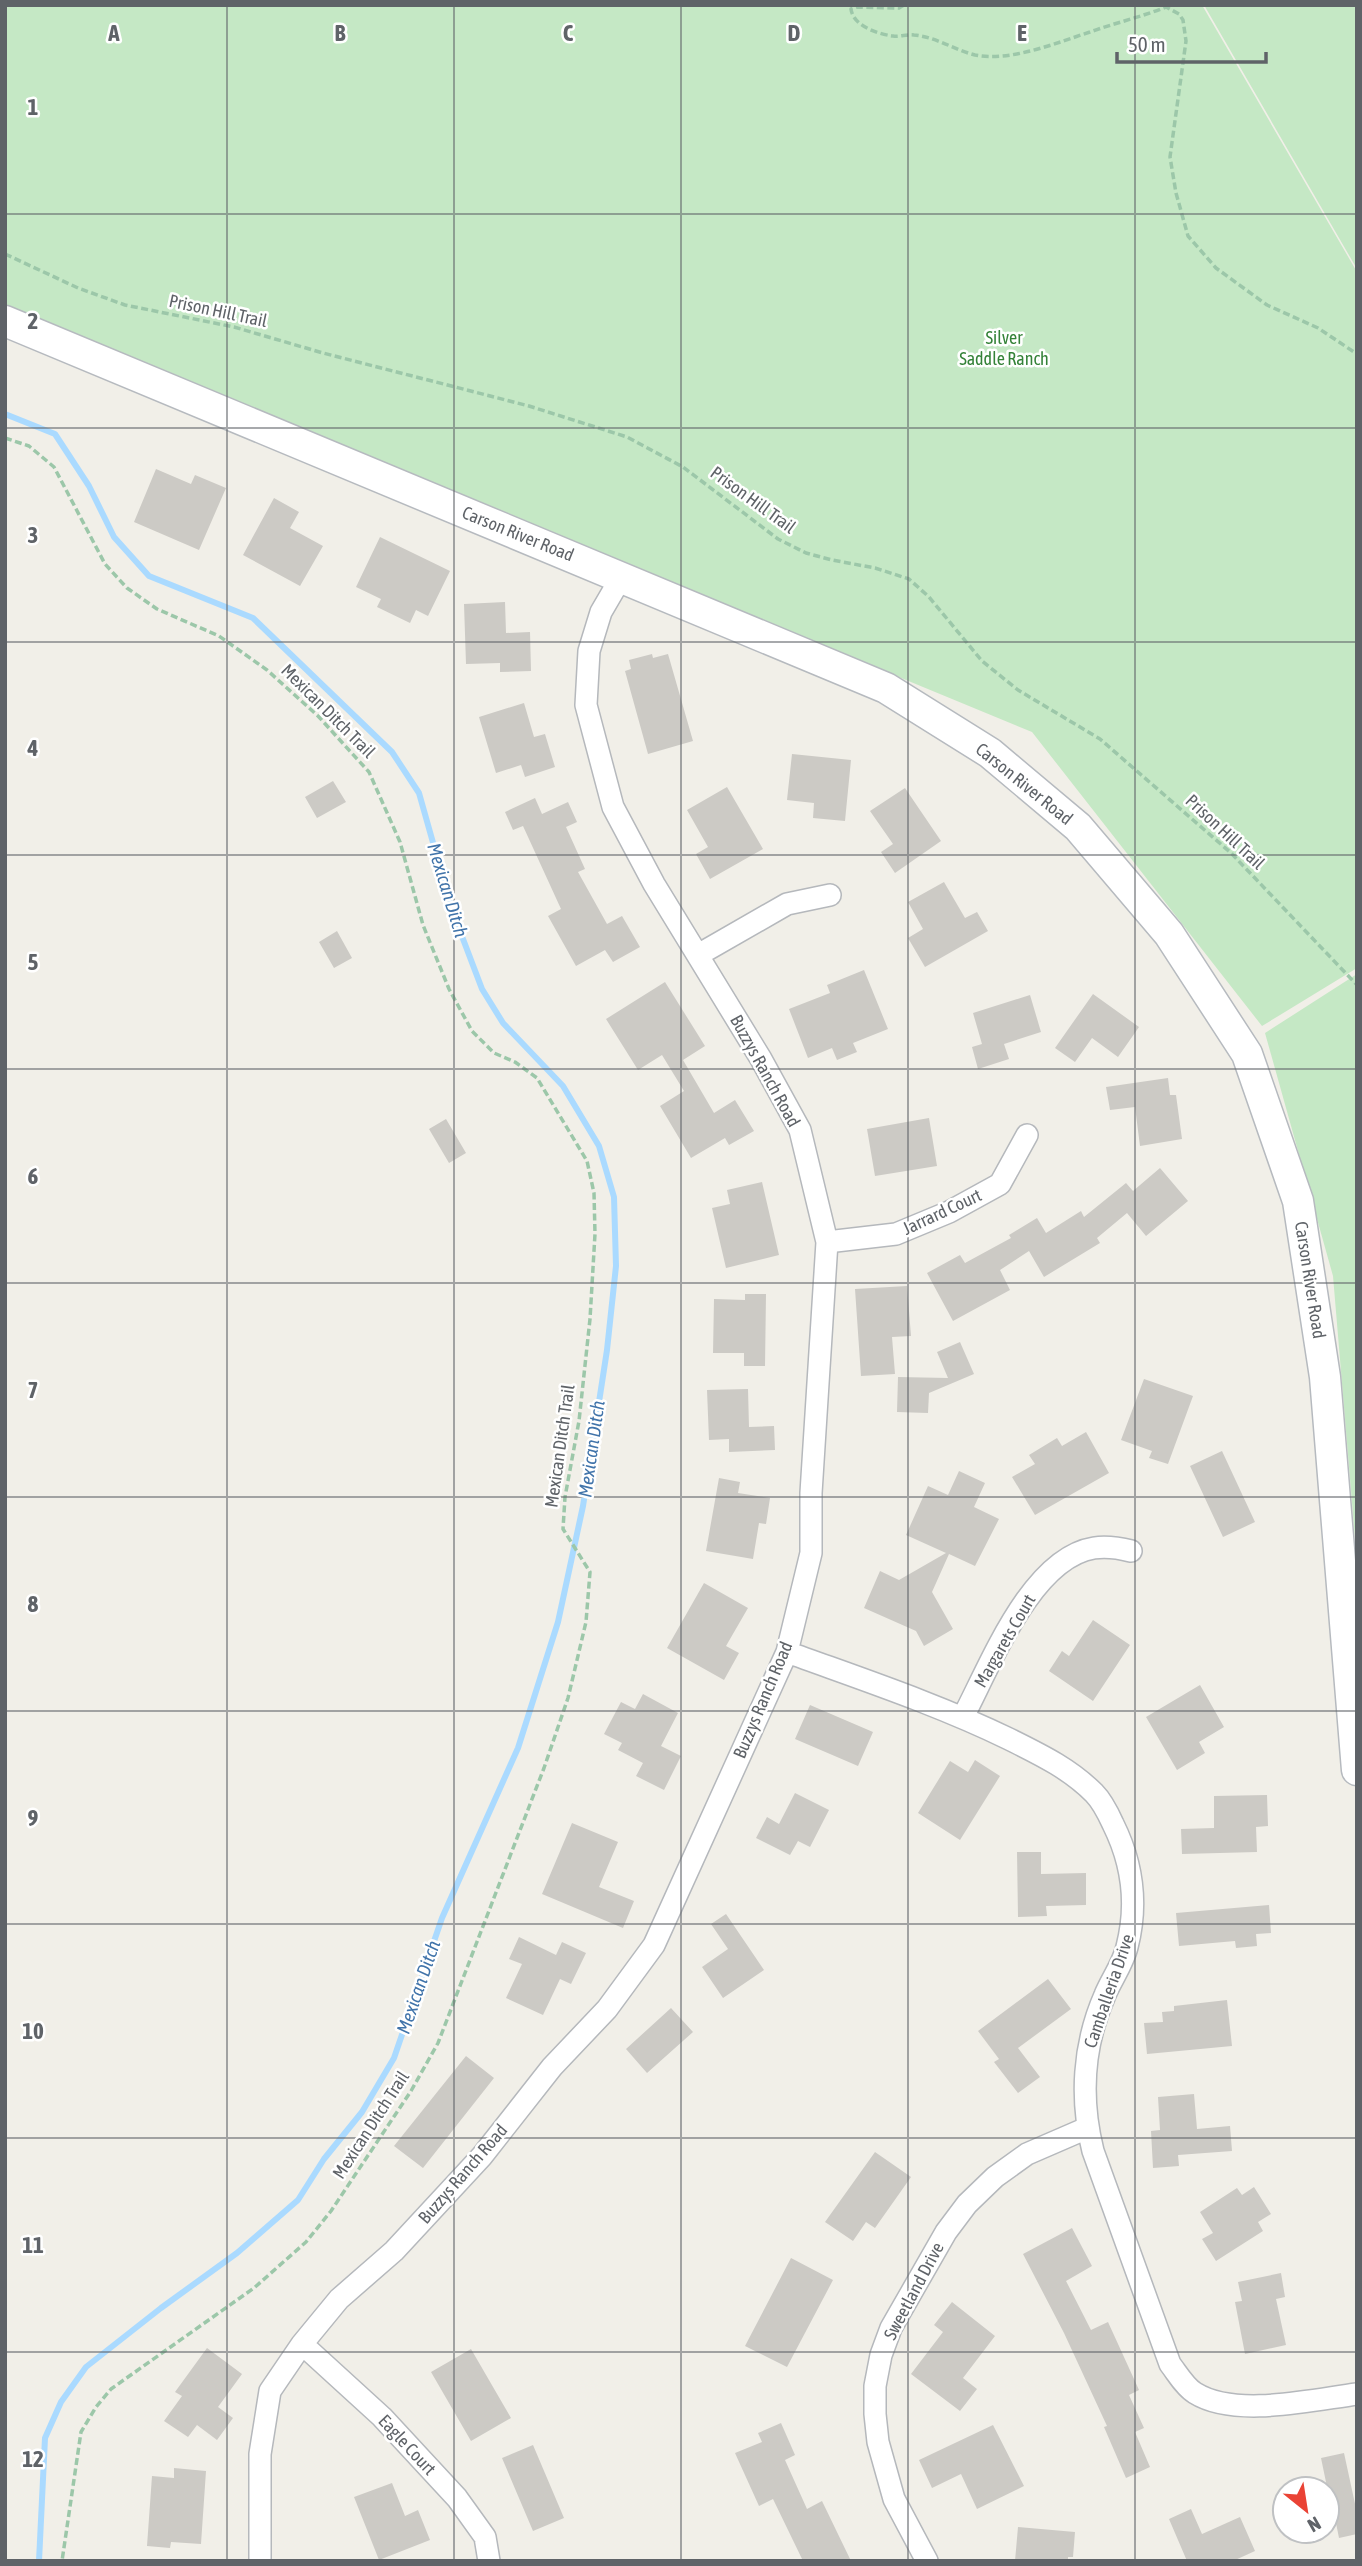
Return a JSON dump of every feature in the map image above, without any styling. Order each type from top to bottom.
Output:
[{"type":"street","name":"Carson River Road","points":[[5,321],[886,688],[990,753],[1077,827],[1160,924],[1247,1054],[1298,1201],[1325,1377],[1357,1769]]},
{"type":"street","name":"Buzzys Ranch Road","points":[[260,2561],[260,2454],[270,2391],[302,2344],[339,2299],[394,2251],[482,2155],[552,2067],[607,2009],[654,1945],[787,1651],[811,1553],[811,1493],[827,1242],[800,1130],[761,1059],[654,884],[613,807],[586,705],[589,651],[601,612],[622,576]]},
{"type":"street","points":[[698,955],[787,904],[830,895]]},
{"type":"street","name":"Jarrard Court","points":[[827,1242],[896,1234],[949,1212],[1000,1184],[1027,1135]]},
{"type":"street","name":"Margarets Court","points":[[963,1717],[1021,1605],[1039,1583],[1075,1554],[1094,1548],[1113,1547],[1131,1551]]},
{"type":"street","name":"Camballeria Drive","points":[[787,1651],[963,1717],[1049,1759],[1073,1774],[1096,1794],[1122,1842],[1134,1895],[1127,1950],[1104,1996],[1086,2054],[1087,2128],[1170,2364],[1193,2393],[1222,2404],[1245,2405],[1357,2394]]},
{"type":"street","name":"Sweetland Drive","points":[[927,2561],[894,2499],[878,2442],[874,2414],[875,2386],[881,2355],[891,2328],[946,2232],[967,2204],[995,2177],[1027,2154],[1087,2128]]},
{"type":"street","name":"Eagle Court","points":[[302,2344],[382,2417],[457,2498],[485,2537],[489,2561]]},
{"type":"path","points":[[904,5],[899,8],[857,7],[851,9],[851,12],[855,19],[870,30],[893,36],[926,37],[975,55],[998,56],[1060,42],[1166,7],[1179,14],[1183,20],[1186,41],[1170,167],[1188,236],[1216,268],[1267,305],[1318,328],[1357,354]]},
{"type":"path","name":"Prison Hill Trail","points":[[5,254],[78,289],[125,305],[234,327],[528,406],[627,437],[683,467],[778,539],[806,553],[875,568],[909,579],[929,597],[982,661],[1018,690],[1100,739],[1231,853],[1357,985]]},
{"type":"path","name":"Mexican Ditch Trail","points":[[5,438],[29,446],[54,467],[105,564],[127,588],[157,609],[219,636],[267,670],[318,716],[369,772],[400,842],[423,925],[449,989],[472,1031],[494,1053],[515,1062],[537,1078],[587,1161],[594,1192],[595,1234],[590,1319],[563,1529],[590,1572],[586,1622],[568,1698],[544,1768],[438,2043],[411,2091],[331,2211],[306,2242],[254,2288],[111,2389],[96,2407],[80,2432],[62,2561]]},
{"type":"green space","name":"Silver Saddle Ranch","points":[[5,5],[1202,5],[1357,272],[1357,968],[1262,1026],[1032,732],[5,308]]},
{"type":"green space","points":[[1204,5],[1357,5],[1357,269]]},
{"type":"green space","points":[[1357,974],[1357,1562],[1333,1276],[1265,1033]]},
{"type":"building","points":[[156,469],[191,484],[195,475],[226,488],[199,550],[134,522]]},
{"type":"building","points":[[274,498],[299,512],[290,528],[323,546],[300,586],[243,555]]},
{"type":"building","points":[[380,537],[450,571],[428,616],[416,610],[410,623],[377,607],[381,599],[356,587]]},
{"type":"building","points":[[505,602],[506,633],[530,632],[531,671],[500,672],[500,663],[466,664],[464,604]]},
{"type":"building","points":[[652,654],[653,658],[668,654],[693,741],[648,754],[625,671],[631,669],[629,660]]},
{"type":"building","points":[[524,703],[534,737],[545,734],[555,767],[525,777],[521,765],[496,773],[479,717]]},
{"type":"building","points":[[792,754],[851,760],[845,821],[813,818],[814,803],[787,800]]},
{"type":"building","points":[[333,781],[346,802],[317,818],[305,797]]},
{"type":"building","points":[[727,787],[763,849],[710,879],[696,854],[708,847],[687,810]]},
{"type":"building","points":[[905,788],[941,841],[895,873],[881,852],[893,844],[870,811]]},
{"type":"building","points":[[535,798],[542,814],[568,802],[577,822],[566,827],[585,869],[578,872],[607,924],[622,916],[640,947],[613,962],[605,950],[576,966],[548,916],[561,909],[523,826],[513,830],[505,812]]},
{"type":"building","points":[[944,882],[965,918],[977,912],[988,931],[925,967],[908,938],[923,929],[908,902]]},
{"type":"building","points":[[337,931],[352,958],[334,968],[319,942]]},
{"type":"building","points":[[864,970],[888,1029],[853,1043],[857,1052],[837,1060],[832,1048],[808,1058],[789,1009],[830,993],[827,985]]},
{"type":"building","points":[[665,982],[705,1046],[683,1060],[714,1113],[735,1100],[754,1131],[729,1145],[725,1138],[691,1158],[660,1106],[684,1091],[662,1055],[638,1070],[606,1019]]},
{"type":"building","points":[[1093,994],[1139,1027],[1118,1057],[1092,1038],[1075,1062],[1055,1048]]},
{"type":"building","points":[[1030,995],[1041,1032],[1004,1044],[1009,1059],[978,1069],[972,1047],[982,1044],[973,1013]]},
{"type":"building","points":[[1168,1078],[1170,1095],[1176,1095],[1182,1139],[1140,1146],[1135,1107],[1110,1110],[1106,1087]]},
{"type":"building","points":[[929,1118],[937,1166],[875,1176],[867,1129]]},
{"type":"building","points":[[446,1119],[466,1153],[449,1163],[429,1129]]},
{"type":"building","points":[[1160,1168],[1188,1201],[1146,1236],[1127,1213],[1097,1238],[1100,1243],[1044,1277],[1029,1251],[1000,1270],[1010,1290],[953,1321],[927,1273],[960,1255],[965,1263],[1011,1238],[1009,1235],[1037,1218],[1046,1233],[1081,1211],[1084,1217],[1126,1183],[1133,1191]]},
{"type":"building","points":[[762,1182],[779,1255],[726,1268],[712,1208],[730,1204],[727,1190]]},
{"type":"building","points":[[907,1286],[911,1336],[892,1337],[895,1374],[861,1376],[855,1289]]},
{"type":"building","points":[[745,1294],[766,1294],[765,1366],[744,1366],[744,1353],[713,1353],[714,1299],[745,1300]]},
{"type":"building","points":[[960,1342],[974,1374],[929,1393],[928,1413],[897,1412],[898,1377],[948,1378],[937,1352]]},
{"type":"building","points":[[1144,1379],[1193,1396],[1168,1464],[1149,1458],[1152,1451],[1121,1440]]},
{"type":"building","points":[[748,1389],[749,1427],[774,1426],[775,1450],[729,1452],[729,1439],[709,1440],[707,1390]]},
{"type":"building","points":[[1086,1432],[1109,1473],[1035,1515],[1012,1477],[1035,1464],[1029,1455],[1057,1438],[1062,1446]]},
{"type":"building","points":[[1222,1451],[1255,1522],[1223,1537],[1190,1466]]},
{"type":"building","points":[[959,1471],[985,1483],[974,1507],[999,1519],[975,1566],[949,1554],[932,1592],[953,1629],[924,1646],[916,1631],[864,1608],[880,1571],[899,1580],[946,1553],[906,1535],[928,1486],[948,1495]]},
{"type":"building","points":[[719,1478],[740,1482],[738,1493],[770,1498],[766,1524],[759,1523],[753,1559],[706,1551]]},
{"type":"building","points":[[704,1583],[748,1608],[726,1646],[739,1653],[724,1680],[667,1648]]},
{"type":"building","points":[[1093,1620],[1130,1645],[1093,1701],[1049,1671],[1062,1651],[1069,1656]]},
{"type":"building","points":[[1200,1685],[1224,1727],[1199,1742],[1205,1753],[1177,1770],[1146,1717]]},
{"type":"building","points":[[643,1694],[678,1713],[661,1746],[681,1756],[664,1790],[636,1776],[643,1763],[618,1750],[622,1743],[604,1734],[621,1702],[635,1709]]},
{"type":"building","points":[[810,1705],[873,1732],[858,1766],[795,1739]]},
{"type":"building","points":[[975,1760],[1000,1776],[960,1840],[918,1813],[950,1761],[968,1772]]},
{"type":"building","points":[[795,1793],[829,1810],[810,1847],[798,1841],[790,1855],[756,1838],[767,1817],[779,1824]]},
{"type":"building","points":[[1267,1795],[1268,1826],[1256,1827],[1257,1852],[1182,1854],[1181,1829],[1214,1828],[1214,1796]]},
{"type":"building","points":[[572,1823],[618,1842],[599,1887],[634,1901],[623,1928],[542,1894]]},
{"type":"building","points":[[1017,1852],[1041,1852],[1041,1874],[1086,1873],[1086,1905],[1046,1906],[1047,1916],[1018,1917]]},
{"type":"building","points":[[1269,1905],[1271,1933],[1256,1934],[1257,1946],[1236,1948],[1235,1941],[1179,1946],[1176,1913]]},
{"type":"building","points":[[726,1914],[764,1970],[723,1998],[702,1967],[728,1949],[711,1924]]},
{"type":"building","points":[[519,1937],[556,1955],[562,1942],[586,1953],[571,1984],[560,1979],[543,2015],[506,1998],[522,1964],[509,1959]]},
{"type":"building","points":[[1048,1979],[1071,2009],[1018,2048],[1040,2077],[1018,2093],[994,2062],[999,2059],[978,2031]]},
{"type":"building","points":[[1227,2000],[1232,2046],[1147,2054],[1144,2023],[1163,2022],[1162,2012],[1174,2011],[1174,2006]]},
{"type":"building","points":[[671,2008],[693,2032],[647,2073],[626,2049]]},
{"type":"building","points":[[466,2056],[494,2078],[423,2168],[394,2146]]},
{"type":"building","points":[[1194,2094],[1197,2129],[1230,2126],[1232,2151],[1178,2155],[1179,2166],[1153,2168],[1151,2131],[1160,2130],[1158,2097]]},
{"type":"building","points":[[875,2152],[911,2177],[875,2228],[866,2222],[853,2241],[825,2222]]},
{"type":"building","points":[[1254,2187],[1271,2214],[1258,2222],[1263,2231],[1216,2261],[1202,2239],[1213,2233],[1200,2212],[1237,2188],[1242,2195]]},
{"type":"building","points":[[1072,2228],[1092,2266],[1066,2281],[1091,2330],[1108,2322],[1139,2390],[1129,2395],[1144,2428],[1135,2432],[1150,2467],[1126,2478],[1104,2427],[1107,2426],[1064,2333],[1023,2254]]},
{"type":"building","points":[[791,2258],[833,2280],[787,2367],[745,2346]]},
{"type":"building","points":[[1281,2273],[1285,2297],[1276,2299],[1286,2345],[1245,2354],[1235,2302],[1242,2301],[1238,2282]]},
{"type":"building","points":[[952,2302],[995,2336],[963,2378],[977,2389],[960,2411],[911,2374],[943,2332],[934,2325]]},
{"type":"building","points":[[207,2348],[242,2374],[218,2407],[233,2418],[217,2440],[197,2425],[188,2437],[164,2421],[182,2396],[175,2392]]},
{"type":"building","points":[[471,2349],[511,2418],[471,2441],[431,2372]]},
{"type":"building","points":[[781,2423],[795,2455],[785,2460],[807,2509],[822,2501],[851,2561],[803,2561],[773,2499],[759,2506],[735,2453],[762,2442],[758,2433]]},
{"type":"building","points":[[993,2425],[1024,2486],[977,2509],[961,2474],[932,2488],[919,2460]]},
{"type":"building","points":[[533,2445],[564,2518],[533,2531],[502,2458]]},
{"type":"building","points":[[1344,2453],[1357,2513],[1357,2534],[1341,2538],[1341,2475],[1325,2475],[1321,2458]]},
{"type":"building","points":[[174,2468],[206,2471],[201,2544],[171,2542],[170,2548],[147,2546],[152,2476],[174,2478]]},
{"type":"building","points":[[392,2483],[405,2516],[418,2510],[430,2540],[379,2560],[354,2497]]},
{"type":"building","points":[[1191,2509],[1202,2534],[1240,2517],[1255,2551],[1233,2561],[1187,2561],[1169,2519]]},
{"type":"building","points":[[1018,2527],[1075,2532],[1073,2557],[1068,2557],[1068,2561],[1015,2561]]},
{"type":"waterway","name":"Mexican Ditch","points":[[5,414],[55,434],[89,486],[114,537],[149,576],[253,618],[392,752],[419,793],[452,910],[482,989],[503,1023],[563,1086],[599,1146],[614,1197],[616,1266],[607,1350],[583,1506],[558,1622],[518,1748],[442,1918],[394,2058],[362,2112],[324,2159],[298,2200],[237,2253],[86,2367],[61,2402],[45,2438],[39,2561]]}]
